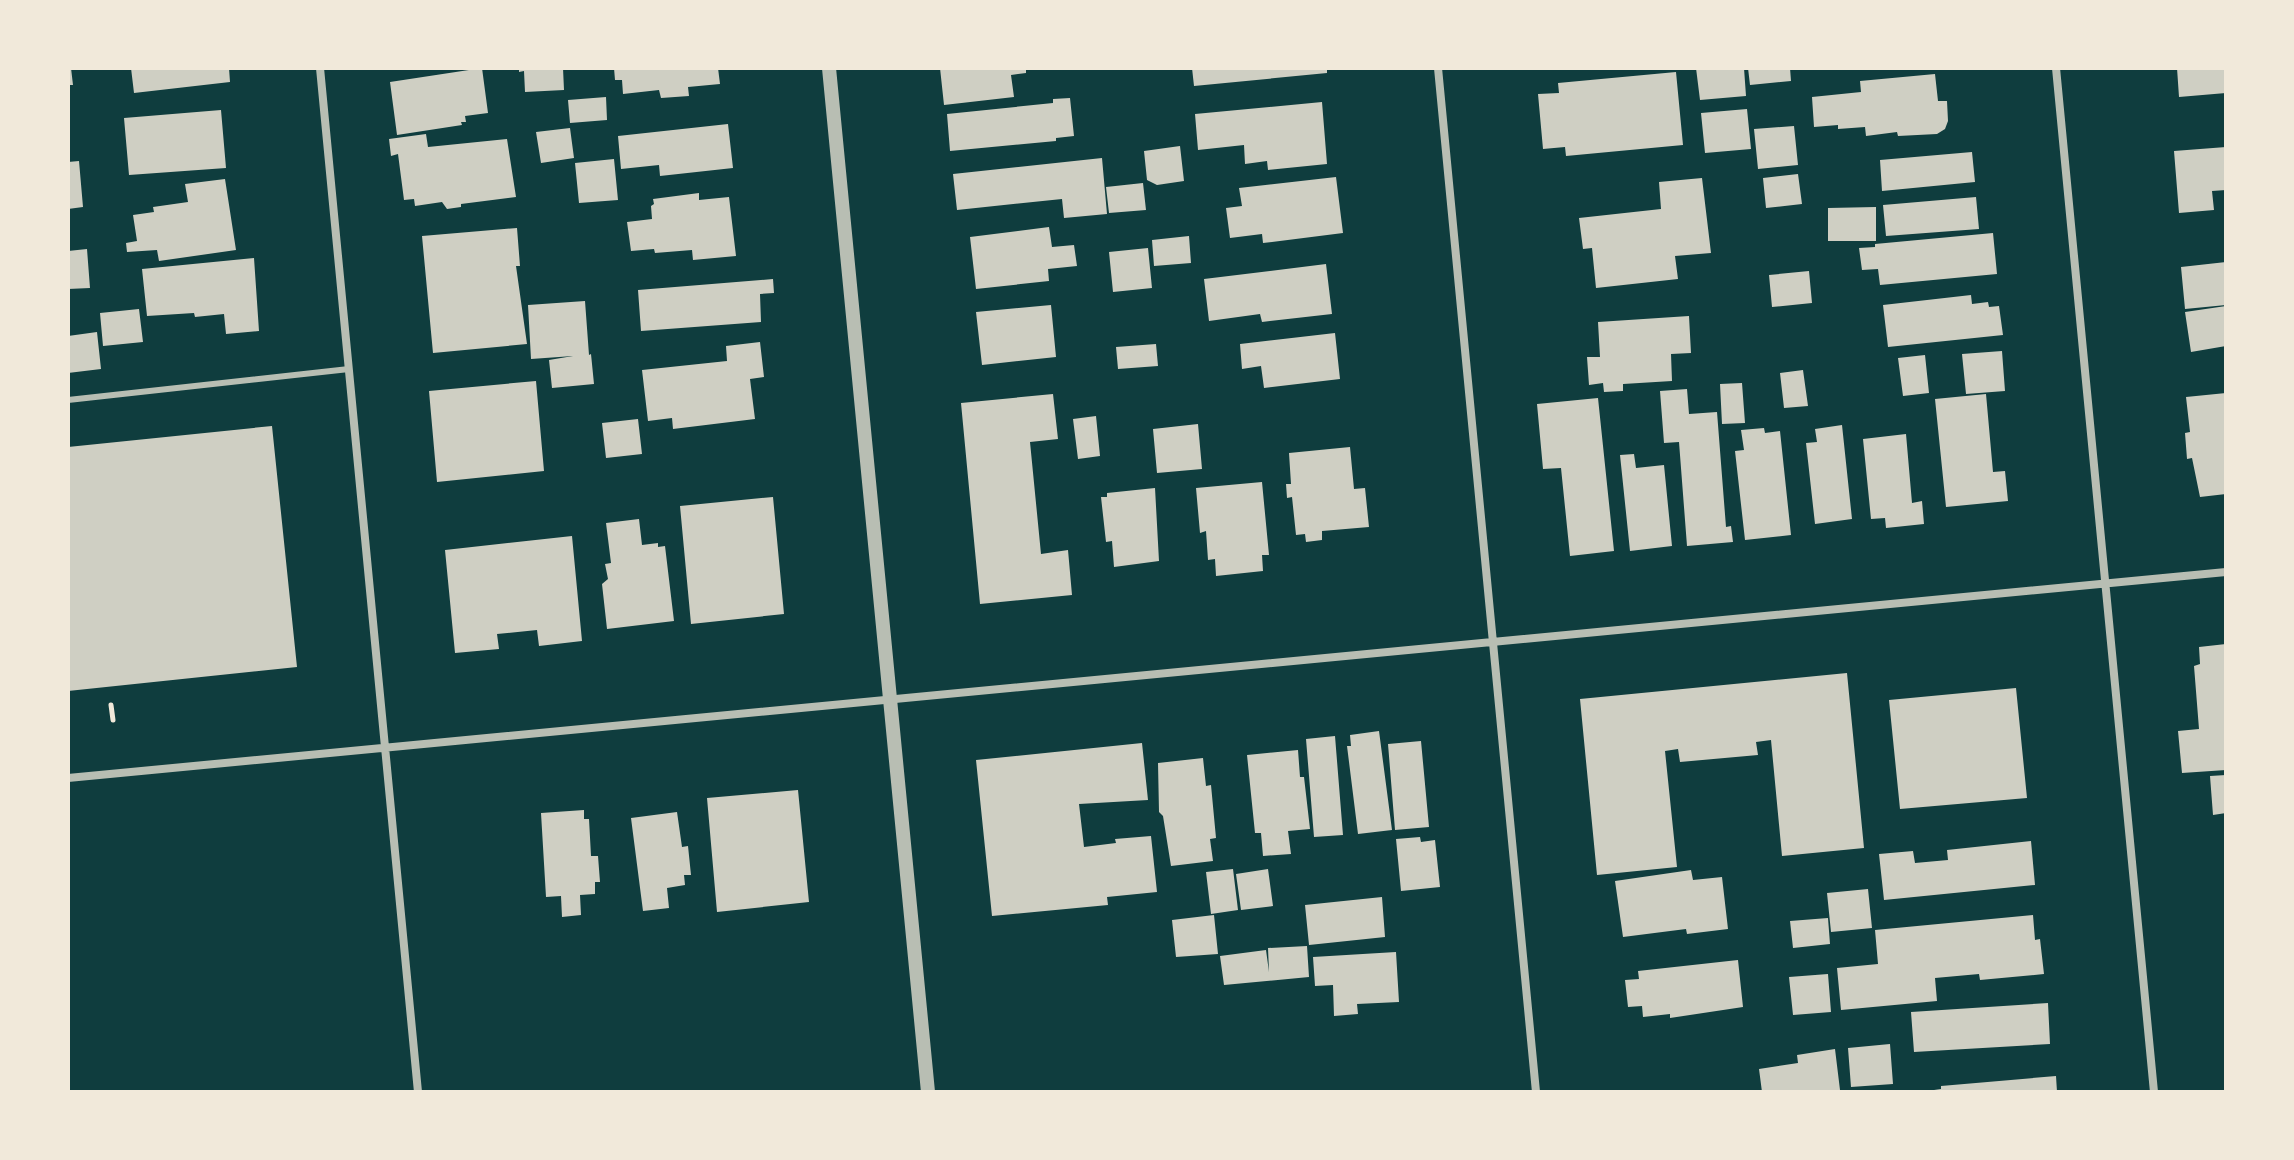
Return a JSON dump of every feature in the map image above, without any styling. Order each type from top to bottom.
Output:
[{"type":"street","points":[[320,68],[418,1092]]},
{"type":"street","points":[[829,68],[928,1092]]},
{"type":"street","points":[[1438,68],[1536,1092]]},
{"type":"street","points":[[2056,68],[2154,1092]]},
{"type":"street","points":[[68,778],[2226,572]]},
{"type":"lane","points":[[68,400],[349,369]]},
{"type":"path","points":[[111,705],[113,720]]},
{"type":"building","points":[[68,68],[71,68],[73,85],[68,85]]},
{"type":"building","points":[[131,68],[229,68],[230,82],[134,93]]},
{"type":"building","points":[[482,68],[488,113],[465,116],[466,122],[461,122],[462,125],[397,135],[390,82]]},
{"type":"building","points":[[519,68],[563,68],[564,90],[525,92],[524,71],[519,72]]},
{"type":"building","points":[[614,68],[718,68],[720,84],[688,87],[689,96],[661,98],[659,90],[623,94],[622,80],[615,80]]},
{"type":"building","points":[[940,68],[1026,68],[1026,73],[1011,75],[1014,97],[944,105]]},
{"type":"building","points":[[1192,68],[1327,68],[1327,73],[1194,86]]},
{"type":"building","points":[[1696,68],[1744,68],[1746,96],[1700,100]]},
{"type":"building","points":[[1748,68],[1790,68],[1791,81],[1750,85]]},
{"type":"building","points":[[2177,68],[2226,68],[2226,93],[2179,97]]},
{"type":"building","points":[[1676,72],[1683,145],[1566,156],[1565,147],[1543,149],[1538,94],[1559,93],[1558,83]]},
{"type":"building","points":[[1935,74],[1938,101],[1947,101],[1948,121],[1945,129],[1937,134],[1898,136],[1897,132],[1866,136],[1865,127],[1814,127],[1812,97],[1861,92],[1860,81]]},
{"type":"building","points":[[606,97],[607,120],[570,123],[568,100]]},
{"type":"building","points":[[1070,98],[1074,136],[1056,138],[1056,141],[950,151],[947,114],[1053,103],[1053,99]]},
{"type":"building","points":[[1322,102],[1327,164],[1268,170],[1267,161],[1245,164],[1244,145],[1198,150],[1195,114]]},
{"type":"building","points":[[1747,109],[1751,149],[1705,153],[1701,113]]},
{"type":"building","points":[[221,110],[226,168],[129,175],[124,118]]},
{"type":"building","points":[[728,124],[733,168],[660,176],[659,165],[621,169],[618,136]]},
{"type":"building","points":[[1794,126],[1798,165],[1758,169],[1754,129]]},
{"type":"building","points":[[570,128],[574,158],[541,163],[536,132]]},
{"type":"building","points":[[426,134],[428,147],[507,139],[516,197],[461,204],[461,207],[447,209],[442,202],[415,206],[414,199],[404,200],[398,154],[391,156],[389,139]]},
{"type":"building","points":[[1180,146],[1184,181],[1157,185],[1147,180],[1144,151]]},
{"type":"building","points":[[2226,147],[2226,190],[2212,191],[2214,210],[2179,213],[2174,151]]},
{"type":"building","points":[[1972,152],[1975,182],[1882,191],[1880,160]]},
{"type":"building","points":[[1102,158],[1107,214],[1064,218],[1062,199],[957,210],[953,174]]},
{"type":"building","points":[[614,159],[618,200],[579,203],[575,163]]},
{"type":"building","points":[[79,161],[83,207],[68,209],[68,162]]},
{"type":"building","points":[[1798,174],[1802,204],[1766,208],[1763,178]]},
{"type":"building","points":[[1336,177],[1343,233],[1263,243],[1262,234],[1230,238],[1226,208],[1242,206],[1239,188]]},
{"type":"building","points":[[1702,178],[1711,253],[1675,256],[1678,279],[1596,288],[1592,248],[1583,249],[1579,218],[1661,209],[1659,182]]},
{"type":"building","points":[[225,179],[236,250],[159,261],[157,250],[127,252],[126,243],[137,241],[133,215],[154,212],[153,207],[188,202],[185,184]]},
{"type":"building","points":[[1143,183],[1146,210],[1109,213],[1106,187]]},
{"type":"building","points":[[699,193],[699,200],[729,197],[736,256],[693,260],[692,250],[631,251],[627,222],[652,219],[653,199]]},
{"type":"building","points":[[1976,197],[1979,229],[1886,236],[1883,205]]},
{"type":"building","points":[[1876,207],[1876,241],[1828,241],[1828,208]]},
{"type":"building","points":[[1049,227],[1052,247],[1074,245],[1077,266],[1048,269],[1049,281],[976,289],[970,237]]},
{"type":"building","points":[[517,228],[520,266],[516,266],[527,344],[433,353],[422,236]]},
{"type":"building","points":[[1993,233],[1997,274],[1880,285],[1878,269],[1862,270],[1859,248]]},
{"type":"building","points":[[1189,236],[1191,263],[1154,266],[1152,240]]},
{"type":"building","points":[[1148,248],[1152,288],[1113,292],[1109,252]]},
{"type":"building","points":[[87,249],[90,288],[68,289],[68,251]]},
{"type":"building","points":[[254,258],[259,331],[226,334],[224,314],[147,316],[142,269]]},
{"type":"building","points":[[2226,262],[2226,305],[2185,309],[2181,267]]},
{"type":"building","points":[[1326,264],[1332,314],[1262,322],[1260,314],[1209,321],[1204,279]]},
{"type":"building","points":[[1809,271],[1812,303],[1772,307],[1769,275]]},
{"type":"building","points":[[773,279],[774,293],[760,294],[761,322],[641,331],[638,290]]},
{"type":"building","points":[[1971,295],[1972,304],[1988,302],[1989,307],[1999,306],[2003,335],[1888,347],[1883,305]]},
{"type":"building","points":[[585,301],[594,384],[552,388],[549,360],[573,356],[531,359],[528,305]]},
{"type":"building","points":[[1051,305],[1056,357],[982,365],[976,312]]},
{"type":"building","points":[[2226,306],[2226,346],[2191,352],[2185,312]]},
{"type":"building","points":[[139,309],[143,342],[103,346],[100,313]]},
{"type":"building","points":[[1689,316],[1691,353],[1671,354],[1672,381],[1623,384],[1623,391],[1604,392],[1603,383],[1589,385],[1587,357],[1600,357],[1598,322]]},
{"type":"building","points":[[97,332],[101,369],[68,373],[68,336]]},
{"type":"building","points":[[1335,333],[1340,379],[1264,388],[1261,366],[1242,369],[1240,344]]},
{"type":"building","points":[[760,342],[764,377],[750,379],[755,419],[673,429],[672,418],[648,421],[642,370],[727,361],[726,346]]},
{"type":"building","points":[[1156,344],[1158,366],[1118,369],[1116,347]]},
{"type":"building","points":[[2002,351],[2005,391],[1966,394],[1962,354]]},
{"type":"building","points":[[1925,355],[1929,393],[1903,396],[1898,358]]},
{"type":"building","points":[[1803,370],[1808,406],[1784,408],[1780,373]]},
{"type":"building","points":[[536,381],[544,471],[437,482],[429,391]]},
{"type":"building","points":[[1742,383],[1745,423],[1722,424],[1720,384]]},
{"type":"building","points":[[1687,389],[1689,414],[1717,412],[1726,527],[1731,526],[1733,542],[1687,546],[1679,442],[1664,443],[1660,391]]},
{"type":"building","points":[[2226,393],[2226,494],[2200,497],[2192,458],[2187,459],[2185,433],[2190,432],[2186,397]]},
{"type":"building","points":[[1053,394],[1058,439],[1030,442],[1041,554],[1068,550],[1072,595],[980,604],[961,403]]},
{"type":"building","points":[[1986,394],[1993,472],[2005,471],[2008,501],[1946,507],[1935,399]]},
{"type":"building","points":[[1598,398],[1614,551],[1570,556],[1561,468],[1543,469],[1537,404]]},
{"type":"building","points":[[1096,416],[1100,456],[1078,459],[1073,419]]},
{"type":"building","points":[[638,419],[642,454],[606,458],[602,423]]},
{"type":"building","points":[[1198,424],[1202,469],[1157,473],[1153,429]]},
{"type":"building","points":[[1842,425],[1852,519],[1815,524],[1806,443],[1817,442],[1815,429]]},
{"type":"building","points":[[272,426],[297,667],[68,691],[68,447]]},
{"type":"building","points":[[1764,428],[1765,433],[1780,431],[1791,535],[1745,540],[1735,451],[1744,450],[1741,430]]},
{"type":"building","points":[[1906,434],[1912,503],[1922,501],[1924,524],[1886,528],[1885,518],[1871,519],[1863,439]]},
{"type":"building","points":[[1350,447],[1354,489],[1365,488],[1369,527],[1322,531],[1322,540],[1306,542],[1305,534],[1296,535],[1292,497],[1287,498],[1286,484],[1291,484],[1289,453]]},
{"type":"building","points":[[1634,454],[1636,468],[1664,465],[1672,546],[1630,551],[1620,455]]},
{"type":"building","points":[[1262,482],[1269,555],[1262,555],[1263,571],[1216,576],[1215,559],[1208,560],[1206,531],[1200,533],[1196,488]]},
{"type":"building","points":[[1155,488],[1159,561],[1114,567],[1112,541],[1106,542],[1101,497],[1107,497],[1107,493]]},
{"type":"building","points":[[773,497],[784,614],[691,624],[680,506]]},
{"type":"building","points":[[639,519],[642,545],[658,543],[658,547],[665,546],[674,621],[607,629],[602,584],[608,579],[605,564],[611,563],[606,523]]},
{"type":"building","points":[[572,536],[582,641],[539,646],[537,630],[497,634],[499,649],[455,653],[445,550]]},
{"type":"building","points":[[2226,644],[2226,770],[2182,773],[2178,731],[2199,729],[2194,666],[2200,664],[2199,647]]},
{"type":"building","points":[[1847,673],[1864,848],[1782,856],[1771,740],[1756,742],[1758,755],[1680,762],[1678,749],[1665,751],[1677,867],[1597,875],[1580,699]]},
{"type":"building","points":[[2016,688],[2027,798],[1900,809],[1889,700]]},
{"type":"building","points":[[1379,731],[1392,830],[1358,834],[1347,746],[1351,746],[1350,735]]},
{"type":"building","points":[[1335,736],[1343,835],[1314,837],[1306,739]]},
{"type":"building","points":[[1421,741],[1429,827],[1395,830],[1388,744]]},
{"type":"building","points":[[1142,743],[1148,800],[1079,804],[1084,847],[1116,843],[1115,839],[1151,836],[1157,892],[1107,897],[1108,905],[992,916],[976,760]]},
{"type":"building","points":[[1298,750],[1310,829],[1288,831],[1291,854],[1263,856],[1261,833],[1255,833],[1247,755]]},
{"type":"building","points":[[1203,758],[1206,786],[1211,785],[1216,838],[1210,839],[1213,861],[1171,866],[1163,816],[1159,812],[1158,763]]},
{"type":"building","points":[[2226,775],[2226,813],[2213,815],[2210,776]]},
{"type":"building","points":[[798,790],[809,902],[717,912],[707,798]]},
{"type":"building","points":[[584,810],[584,819],[589,819],[591,856],[598,856],[600,882],[595,882],[595,894],[580,895],[581,915],[562,917],[561,896],[546,897],[541,813]]},
{"type":"building","points":[[677,812],[682,847],[688,846],[691,875],[684,875],[685,885],[667,888],[669,908],[643,911],[631,818]]},
{"type":"building","points":[[1420,837],[1421,842],[1435,840],[1440,887],[1401,891],[1396,839]]},
{"type":"building","points":[[2031,841],[2035,885],[1884,900],[1879,854],[1913,851],[1915,863],[1948,860],[1947,850]]},
{"type":"building","points":[[1233,869],[1238,910],[1211,914],[1206,872]]},
{"type":"building","points":[[1268,869],[1273,906],[1241,910],[1236,874]]},
{"type":"building","points":[[1691,870],[1693,880],[1722,877],[1728,929],[1687,934],[1686,929],[1623,937],[1615,881]]},
{"type":"building","points":[[1868,889],[1872,928],[1831,932],[1827,893]]},
{"type":"building","points":[[1382,897],[1385,937],[1309,945],[1305,905]]},
{"type":"building","points":[[1214,915],[1218,954],[1176,957],[1172,920]]},
{"type":"building","points":[[2033,915],[2035,940],[2040,939],[2044,974],[1980,980],[1979,974],[1935,978],[1937,1001],[1841,1010],[1837,968],[1878,964],[1875,930]]},
{"type":"building","points":[[1828,918],[1830,944],[1793,948],[1790,921]]},
{"type":"building","points":[[1307,946],[1309,977],[1224,985],[1220,956],[1266,950],[1269,972],[1268,948]]},
{"type":"building","points":[[1396,952],[1399,1002],[1357,1004],[1358,1014],[1334,1016],[1333,985],[1315,986],[1313,957]]},
{"type":"building","points":[[1738,960],[1743,1007],[1670,1018],[1670,1014],[1643,1017],[1642,1006],[1628,1007],[1625,980],[1639,979],[1638,971]]},
{"type":"building","points":[[1828,974],[1831,1012],[1793,1015],[1789,977]]},
{"type":"building","points":[[2048,1003],[2050,1044],[1914,1052],[1911,1012]]},
{"type":"building","points":[[1890,1044],[1893,1084],[1851,1087],[1848,1048]]},
{"type":"building","points":[[1835,1049],[1840,1090],[1762,1092],[1759,1069],[1798,1063],[1797,1055]]},
{"type":"building","points":[[2056,1076],[2057,1092],[1934,1092],[1941,1086]]}]
